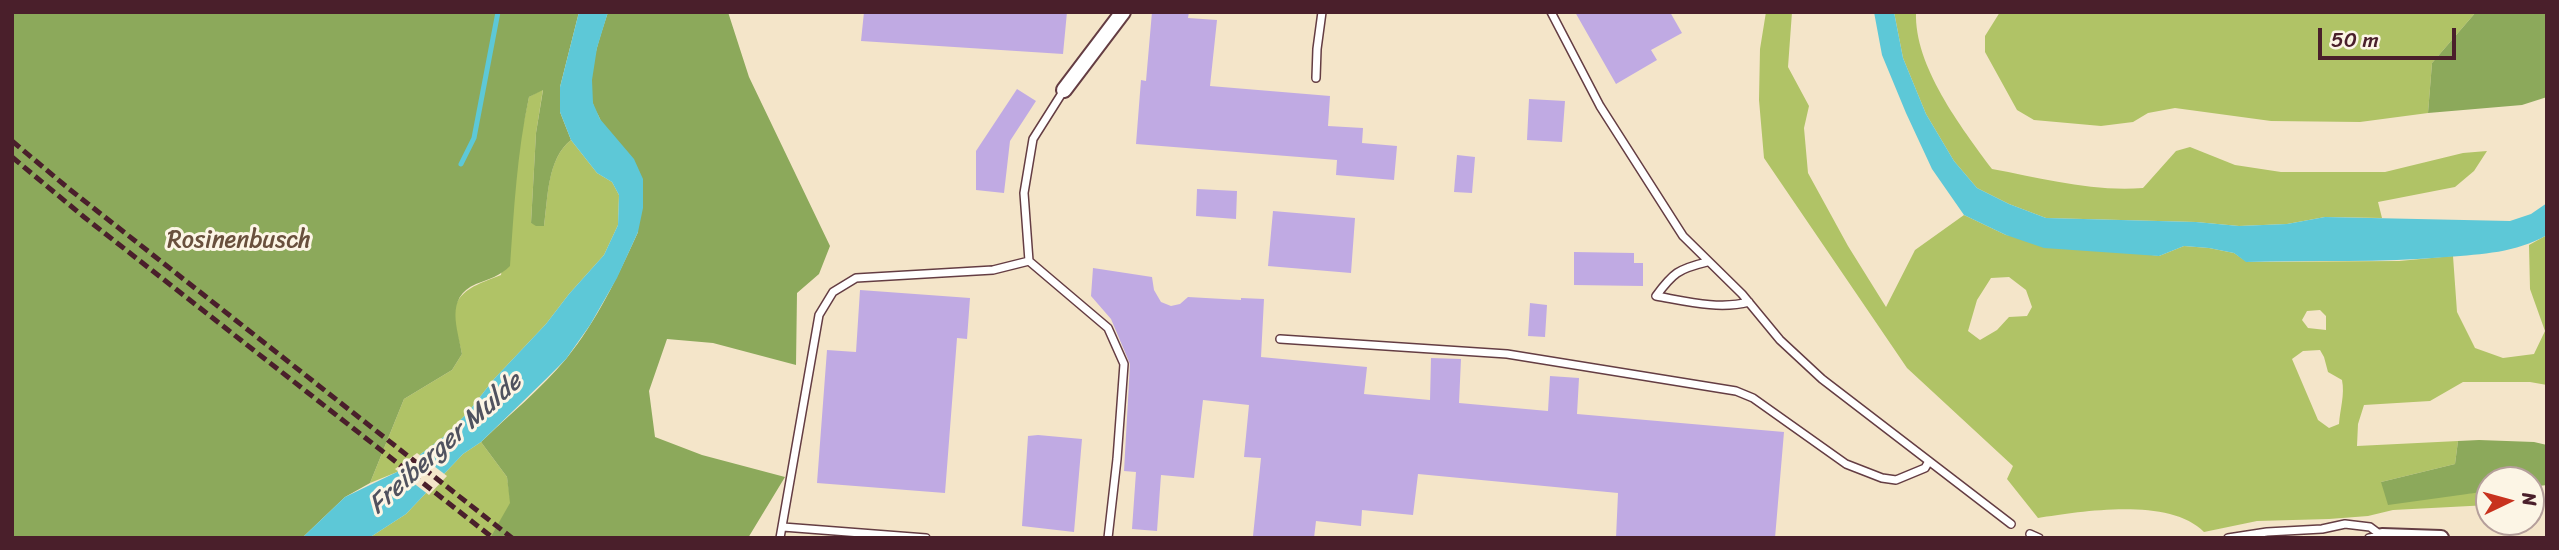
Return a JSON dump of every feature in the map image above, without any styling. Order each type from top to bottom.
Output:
[{"type":"street","points":[[1064,90],[1123,12]]},
{"type":"street","points":[[2376,537],[2441,538]]},
{"type":"lane","points":[[1316,78],[1322,12]]},
{"type":"lane","points":[[1551,12],[1607,117],[1683,236],[1749,302],[1780,340],[1822,379],[2011,524]]},
{"type":"lane","points":[[1064,90],[1034,139],[1024,193],[1029,261],[1108,328],[1124,364],[1108,538]]},
{"type":"lane","points":[[780,538],[819,315],[833,292],[856,278],[993,270],[1029,261]]},
{"type":"lane","points":[[1707,262],[1669,277],[1656,296],[1721,305],[1749,302]]},
{"type":"lane","points":[[1280,339],[1507,354],[1736,391],[1753,398],[1846,464],[1882,478],[1896,480],[1925,468],[1929,461]]},
{"type":"lane","points":[[2228,538],[2267,532],[2322,529],[2344,524],[2370,527],[2376,537]]},
{"type":"lane","points":[[783,527],[926,538]]},
{"type":"lane","points":[[2030,534],[2039,538]]},
{"type":"green space","name":"Rosinenbusch","points":[[12,12],[579,12],[560,87],[560,112],[571,140],[563,148],[553,168],[544,226],[531,223],[536,133],[543,90],[529,97],[525,118],[516,181],[510,266],[498,275],[466,290],[460,297],[456,306],[456,325],[462,354],[452,370],[404,399],[370,483],[345,497],[302,538],[12,538]]},
{"type":"green space","points":[[608,12],[728,12],[749,77],[830,246],[819,274],[797,293],[796,365],[713,343],[667,339],[649,391],[655,437],[702,455],[785,477],[748,538],[490,538],[510,503],[507,477],[481,442],[566,359],[606,298],[638,232],[591,94],[594,58]]},
{"type":"green space","points":[[1766,12],[1792,12],[1788,67],[1809,106],[1804,128],[1808,173],[1848,246],[1886,307],[1915,250],[1964,215],[2006,235],[2159,256],[2184,246],[2234,253],[2247,262],[2399,261],[2453,256],[2457,312],[2475,348],[2503,358],[2534,354],[2545,331],[2530,289],[2529,245],[2547,235],[2547,385],[2530,382],[2463,382],[2430,401],[2364,405],[2358,424],[2357,446],[2458,441],[2455,464],[2381,482],[2453,495],[2475,493],[2475,506],[2393,510],[2368,516],[2329,519],[2257,521],[2204,532],[2189,521],[2148,510],[2101,510],[2038,518],[2007,479],[2013,466],[1907,368],[1764,158],[1759,100],[1760,49]],"holes":[[[2009,277],[2026,290],[2032,307],[2027,316],[2009,317],[1997,330],[1980,340],[1968,331],[1977,300],[1991,278]],[[2320,310],[2326,316],[2326,330],[2308,328],[2302,320],[2307,311]],[[2320,350],[2328,372],[2342,380],[2343,386],[2339,424],[2329,428],[2318,420],[2292,359],[2303,351]]]},
{"type":"green space","points":[[1894,12],[1916,12],[1917,33],[1931,74],[1954,115],[1992,169],[2067,183],[2124,189],[2143,188],[2176,151],[2190,147],[2235,165],[2281,172],[2385,172],[2463,153],[2487,151],[2474,171],[2455,187],[2378,202],[2382,218],[2325,217],[2287,224],[2239,226],[2196,222],[2046,218],[1977,188],[1954,161],[1926,114],[1903,58]]},
{"type":"green space","points":[[2000,12],[2476,12],[2432,63],[2428,113],[2360,122],[2271,121],[2175,108],[2148,113],[2133,122],[2101,126],[2034,120],[2017,110],[1985,52],[1985,36]]},
{"type":"green space","points":[[2476,12],[2547,12],[2547,97],[2522,105],[2428,113],[2432,63]]},
{"type":"green space","points":[[543,89],[536,133],[531,223],[544,226],[553,168],[557,157],[571,140],[597,173],[612,182],[619,195],[618,225],[604,255],[446,435],[397,472],[370,483],[404,399],[452,370],[462,354],[454,321],[455,307],[459,300],[470,289],[501,275],[529,97]]},
{"type":"green space","points":[[2458,441],[2534,442],[2547,445],[2547,485],[2545,466],[2475,466],[2475,493],[2388,505],[2381,482],[2455,464]]},
{"type":"green space","points":[[481,442],[507,477],[511,504],[490,538],[369,538],[406,514],[463,454]]},
{"type":"water","name":"Freiberger Mulde","points":[[579,12],[608,12],[597,48],[592,80],[593,103],[600,119],[634,159],[643,179],[643,208],[638,232],[617,278],[590,325],[566,359],[481,442],[463,454],[406,514],[369,538],[302,538],[345,497],[397,472],[446,435],[604,255],[618,225],[619,195],[612,182],[597,173],[571,140],[560,112],[560,87]]},
{"type":"water","points":[[1874,12],[1894,12],[1903,58],[1926,114],[1954,161],[1977,188],[2046,218],[2196,222],[2239,226],[2287,224],[2325,217],[2510,221],[2531,214],[2547,203],[2547,235],[2523,246],[2486,253],[2372,261],[2246,262],[2234,253],[2184,246],[2159,256],[2044,248],[2006,235],[1964,215],[1932,169],[1906,113],[1882,55]]},
{"type":"pier","points":[[417,453],[447,476],[429,495],[395,469]]},
{"type":"building","points":[[864,12],[1067,12],[1063,54],[861,41]]},
{"type":"building","points":[[1152,12],[1189,12],[1188,18],[1217,20],[1210,86],[1330,96],[1328,126],[1363,128],[1362,143],[1397,146],[1394,180],[1336,175],[1337,160],[1136,144],[1141,80],[1146,81]]},
{"type":"building","points":[[1575,12],[1670,12],[1682,33],[1651,50],[1657,60],[1616,84]]},
{"type":"building","points":[[1017,89],[1036,101],[1010,141],[1004,193],[976,190],[976,151]]},
{"type":"building","points":[[1529,99],[1565,101],[1562,142],[1527,140]]},
{"type":"building","points":[[1457,155],[1475,157],[1472,193],[1454,192]]},
{"type":"building","points":[[1197,189],[1237,191],[1236,219],[1196,216]]},
{"type":"building","points":[[1273,211],[1355,218],[1351,273],[1268,266]]},
{"type":"building","points":[[1574,252],[1634,253],[1634,263],[1643,263],[1643,286],[1574,285]]},
{"type":"building","points":[[1093,268],[1152,277],[1154,290],[1161,302],[1171,306],[1180,304],[1188,297],[1264,299],[1261,357],[1367,367],[1364,394],[1430,400],[1431,358],[1461,359],[1459,403],[1548,411],[1550,376],[1579,378],[1577,414],[1784,432],[1775,538],[1616,538],[1618,493],[1418,474],[1413,515],[1362,510],[1361,526],[1316,521],[1314,538],[1253,536],[1261,458],[1244,457],[1249,405],[1203,400],[1194,478],[1161,475],[1157,531],[1132,529],[1136,472],[1124,471],[1130,364],[1111,319],[1091,296]]},
{"type":"building","points":[[860,290],[970,298],[967,339],[957,338],[945,493],[817,483],[827,350],[856,352]]},
{"type":"building","points":[[1530,303],[1547,305],[1545,337],[1528,336]]},
{"type":"building","points":[[1028,436],[1082,439],[1074,532],[1022,526]]},
{"type":"waterway","points":[[461,164],[474,138],[498,12]]},
{"type":"railway","points":[[12,141],[512,538]]},
{"type":"railway","points":[[12,157],[84,217],[493,538]]}]
